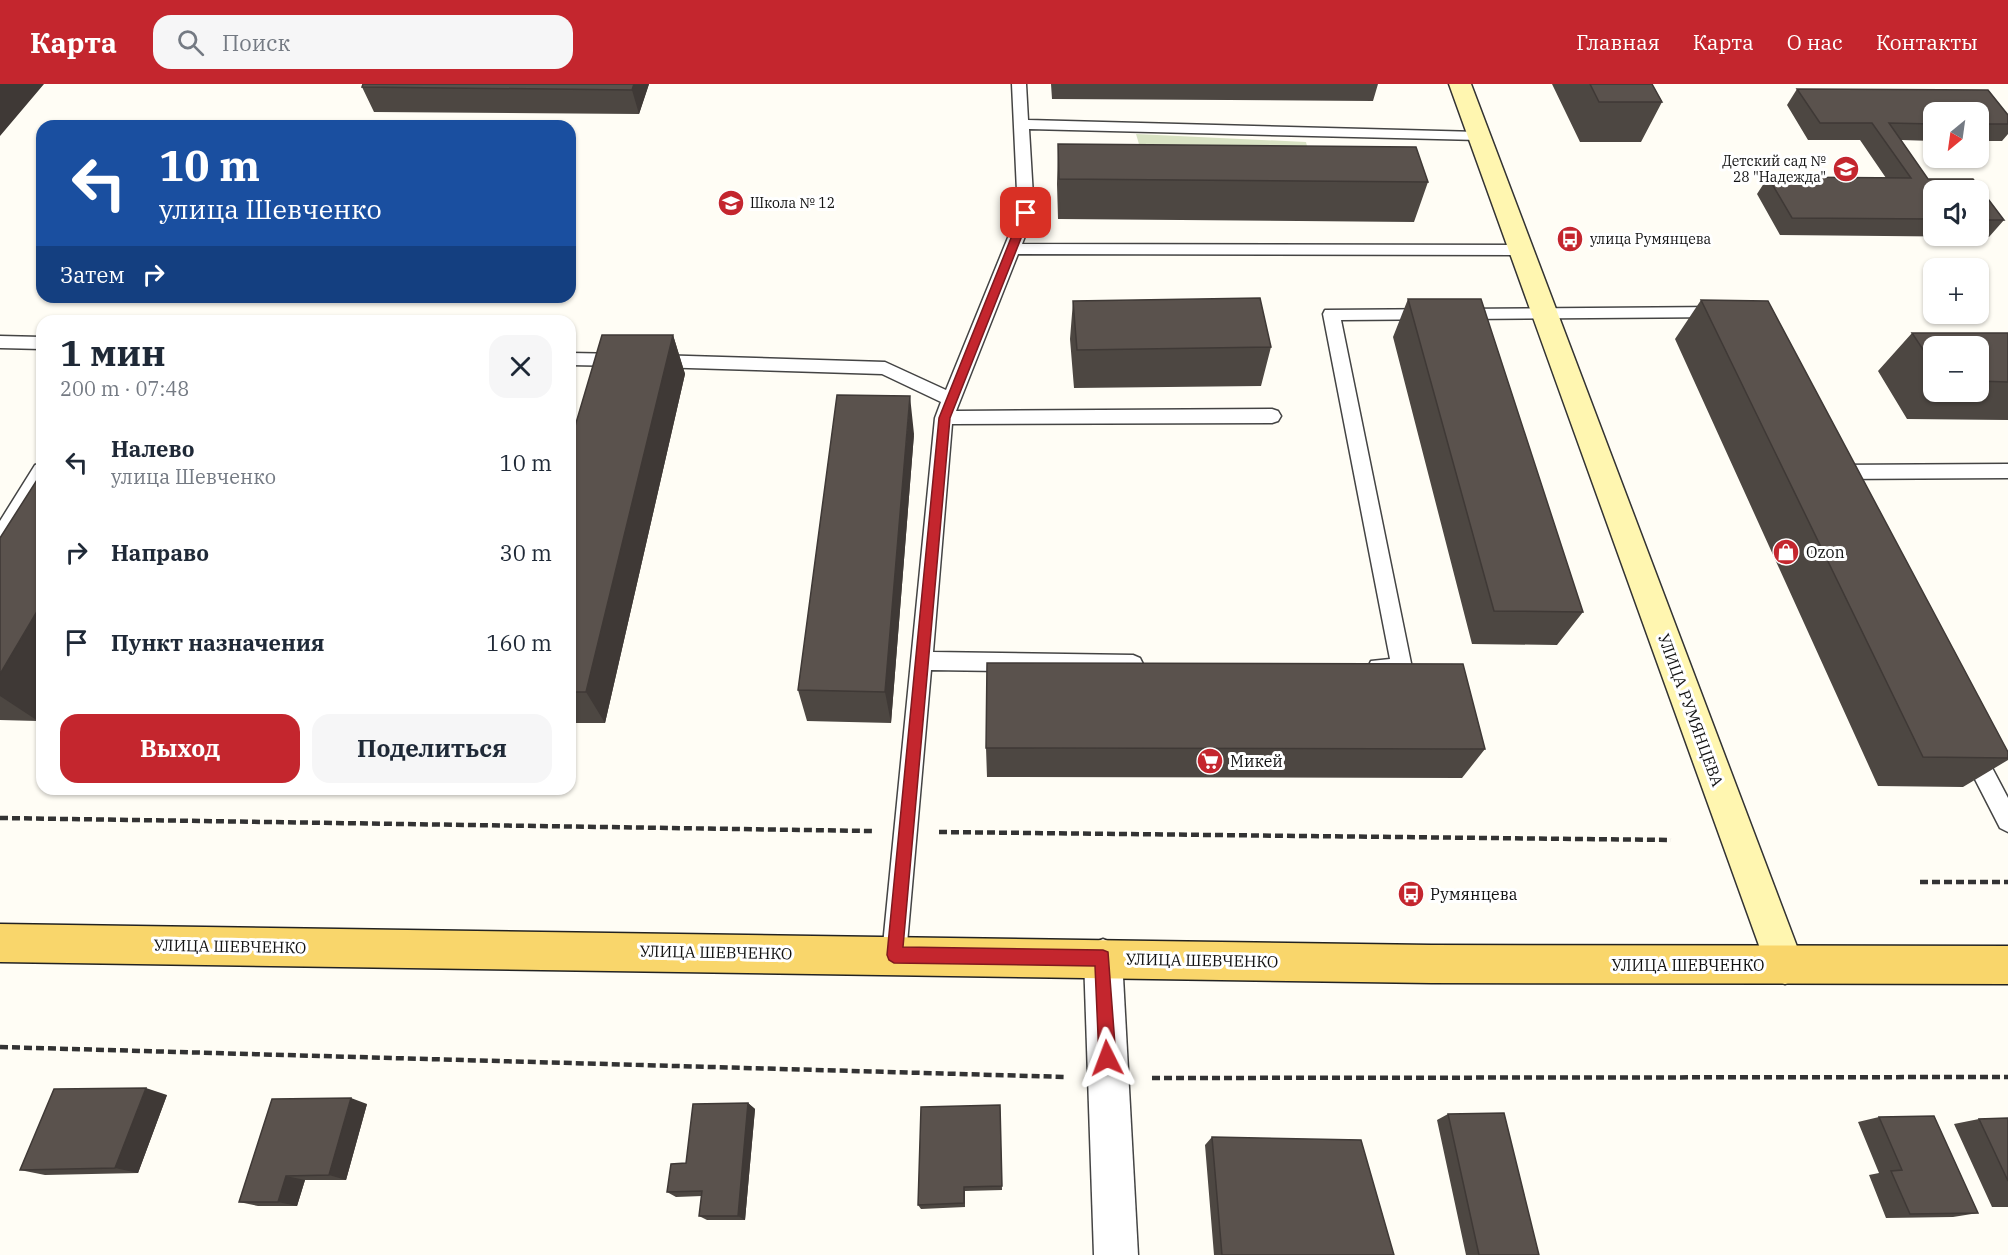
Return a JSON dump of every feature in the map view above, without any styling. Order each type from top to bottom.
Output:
[{"type":"main road","name":"УЛИЦА РУМЯНЦЕВА","points":[[1460,84],[1785,965]]},
{"type":"main road","name":"УЛИЦА ШЕВЧЕНКО","points":[[0,943],[1431,964],[2008,965]]},
{"type":"street","points":[[1103,958],[1116,1255]]},
{"type":"lane","points":[[894,955],[944,418],[1026,213],[1019,84]]},
{"type":"lane","points":[[1021,124],[1479,135]]},
{"type":"lane","points":[[1011,249],[1521,250]]},
{"type":"lane","points":[[1356,667],[1402,668],[1331,314],[1742,313]]},
{"type":"lane","points":[[0,342],[36,344]]},
{"type":"lane","points":[[576,358],[885,368],[952,400]]},
{"type":"lane","points":[[944,418],[1272,416]]},
{"type":"lane","points":[[1836,494],[1822,467],[2008,471]]},
{"type":"lane","points":[[0,537],[36,480]]},
{"type":"lane","points":[[922,660],[1156,664]]},
{"type":"lane","points":[[1964,737],[2008,821]]},
{"type":"path","points":[[0,818],[1671,840]]},
{"type":"path","points":[[1920,882],[2008,882]]},
{"type":"path","points":[[0,1047],[1108,1078],[2008,1077]]},
{"type":"green space","points":[[1136,134],[1306,142],[1314,175],[1146,168]]},
{"type":"building","points":[[363,84],[634,84],[632,90],[362,87]]},
{"type":"building","points":[[1590,84],[1652,84],[1662,102],[1599,102]]},
{"type":"building","points":[[1797,89],[1988,90],[2008,115],[2008,124],[1989,124],[1989,102],[1923,102],[1923,124],[1889,123],[1928,179],[1974,180],[1923,180],[1923,219],[1792,218],[1768,177],[1911,178],[1872,123],[1820,123]]},
{"type":"building","points":[[1058,144],[1416,147],[1428,182],[1059,179]]},
{"type":"building","points":[[1989,200],[2004,220],[1989,220]]},
{"type":"building","points":[[1260,298],[1271,347],[1077,350],[1073,301]]},
{"type":"building","points":[[1408,299],[1481,299],[1583,612],[1494,611]]},
{"type":"building","points":[[1701,300],[1768,301],[2008,752],[2008,758],[1923,757]]},
{"type":"building","points":[[1912,333],[2008,333],[2008,382],[1989,381],[1989,336],[1923,336],[1923,350]]},
{"type":"building","points":[[602,335],[673,335],[586,692],[576,692],[576,423]]},
{"type":"building","points":[[837,395],[910,396],[885,692],[798,690]]},
{"type":"building","points":[[36,481],[36,613],[0,674],[0,538]]},
{"type":"building","points":[[987,663],[1463,664],[1485,749],[986,748]]},
{"type":"building","points":[[146,1088],[115,1168],[20,1170],[54,1089]]},
{"type":"building","points":[[351,1098],[329,1175],[286,1176],[278,1202],[239,1202],[272,1099]]},
{"type":"building","points":[[748,1103],[738,1216],[699,1216],[702,1191],[667,1192],[671,1164],[686,1163],[693,1104]]},
{"type":"building","points":[[1000,1105],[1002,1186],[964,1187],[964,1203],[918,1205],[921,1107]]},
{"type":"building","points":[[1504,1113],[1539,1255],[1479,1255],[1448,1114]]},
{"type":"building","points":[[1934,1116],[1978,1213],[1910,1214],[1891,1171],[1902,1170],[1879,1117]]},
{"type":"building","points":[[2008,1118],[2008,1181],[1979,1119]]},
{"type":"building","points":[[1212,1137],[1361,1140],[1394,1255],[1222,1255]]},
{"type":"place","name":"Детский сад № 28 \"Надежда\"","points":[[1846,169]]},
{"type":"place","name":"Школа № 12","points":[[731,203]]},
{"type":"place","name":"улица Румянцева","points":[[1570,239]]},
{"type":"place","name":"Ozon","points":[[1786,552]]},
{"type":"place","name":"Микей","points":[[1210,761]]},
{"type":"place","name":"Румянцева","points":[[1411,894]]},
{"type":"route","points":[[1026,213],[944,418],[894,955],[1103,958],[1107,1058]]}]
